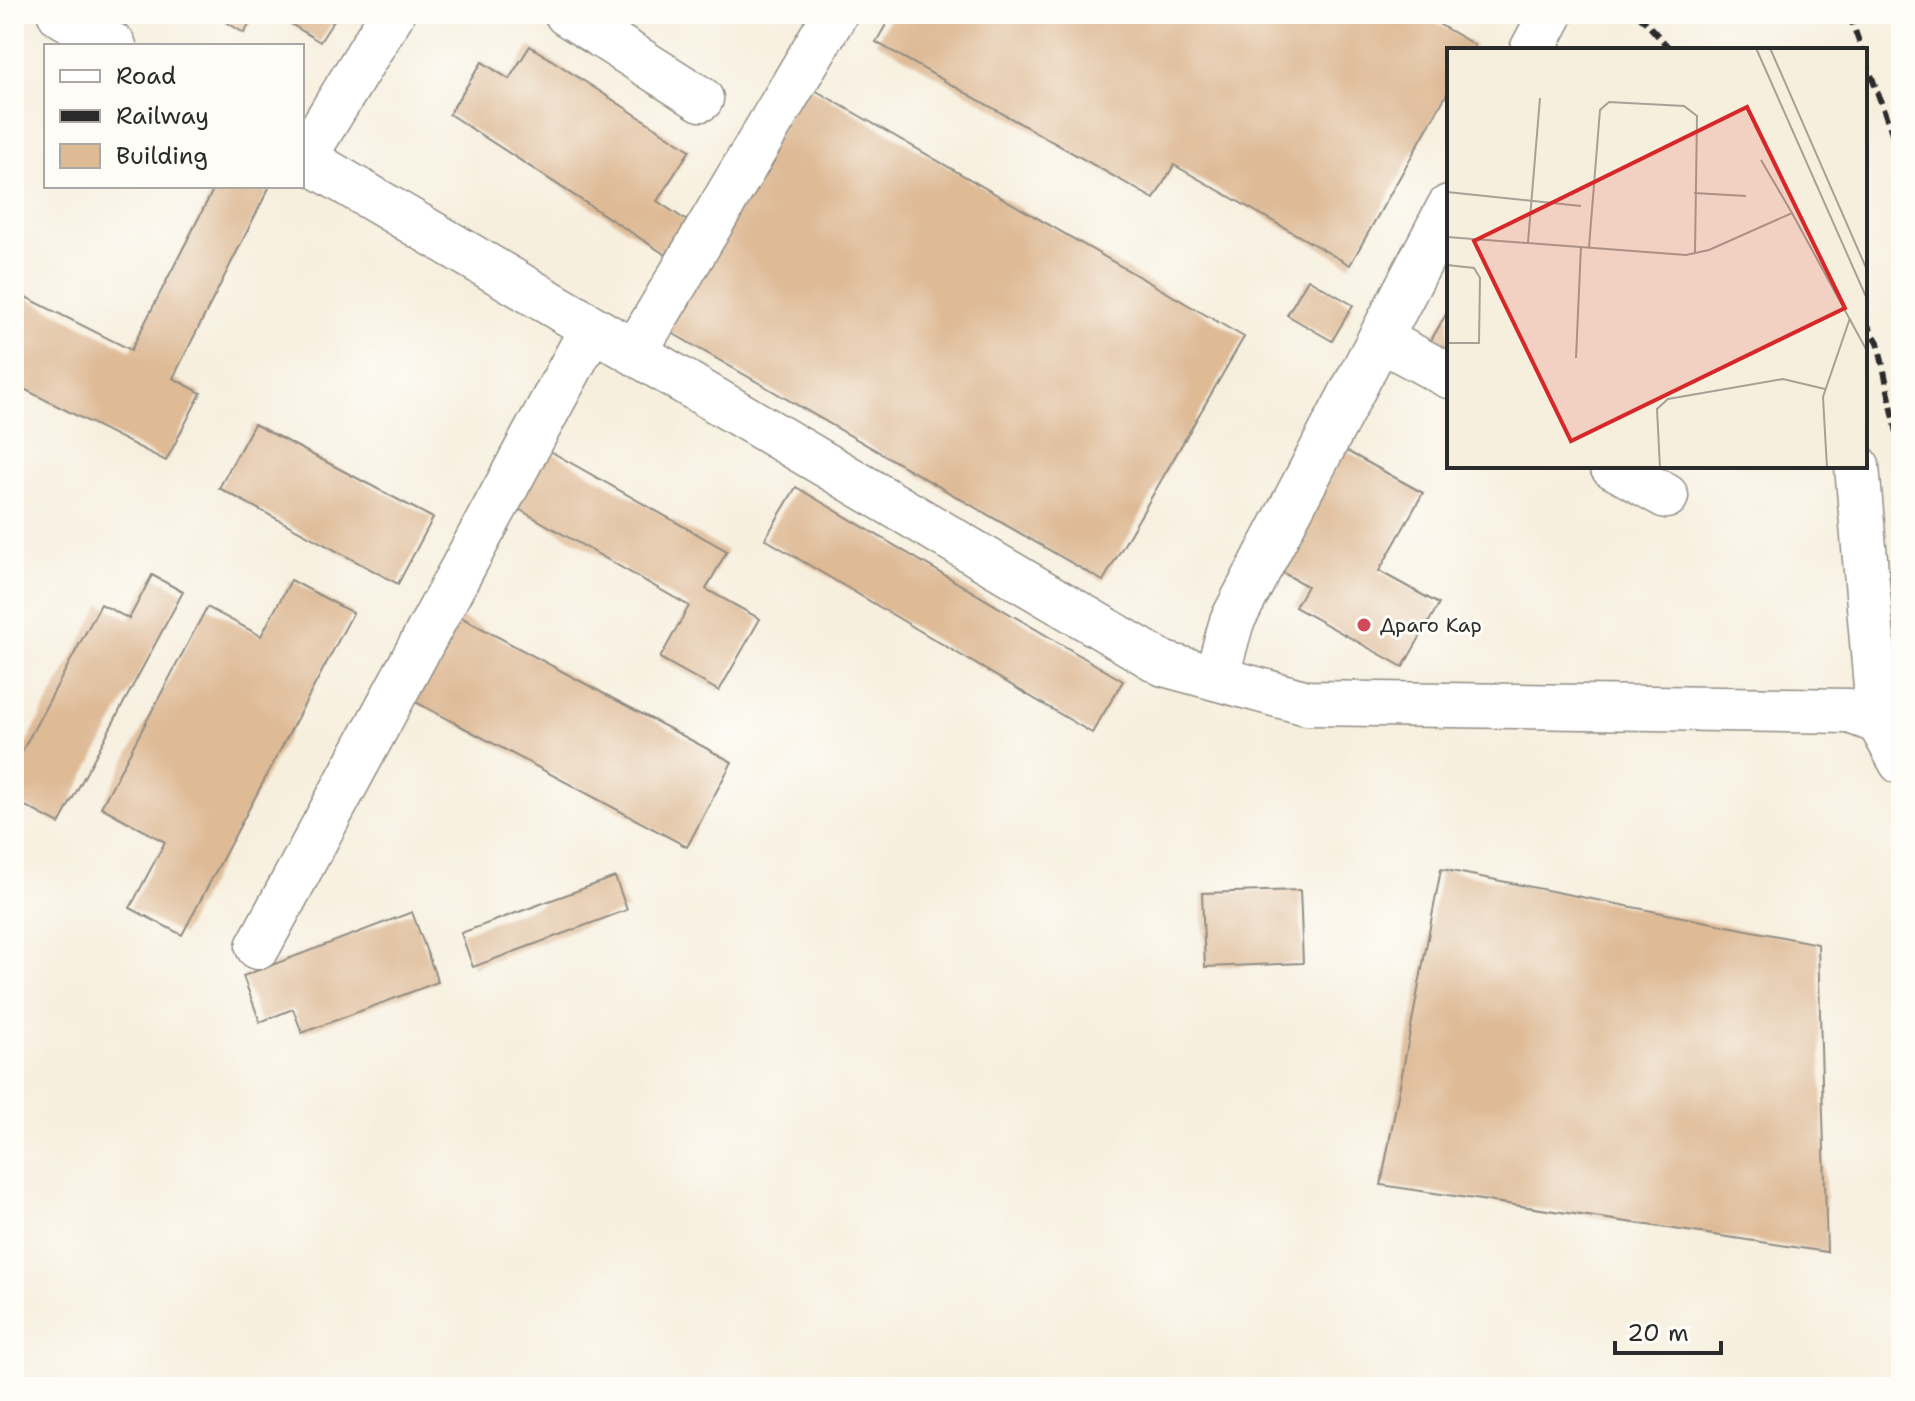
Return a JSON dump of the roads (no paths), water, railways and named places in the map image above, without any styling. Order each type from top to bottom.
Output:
[{"type":"street","points":[[60,14],[111,44]]},
{"type":"street","points":[[304,155],[392,14]]},
{"type":"street","points":[[567,14],[701,99]]},
{"type":"street","points":[[635,352],[835,14]]},
{"type":"street","points":[[1533,48],[1551,14]]},
{"type":"street","points":[[304,158],[1164,664],[1307,703],[1850,711],[1879,722]]},
{"type":"street","points":[[1216,678],[1232,621],[1447,211]]},
{"type":"street","points":[[258,947],[592,328]]},
{"type":"street","points":[[1380,339],[1447,375]]},
{"type":"street","points":[[1616,468],[1666,496]]},
{"type":"street","points":[[1857,468],[1879,722],[1901,762]]},
{"type":"railway","points":[[1638,14],[1669,48]]},
{"type":"railway","points":[[1849,14],[1861,48]]},
{"type":"railway","points":[[1867,64],[1901,158]]},
{"type":"railway","points":[[1867,324],[1878,342],[1901,452]]},
{"type":"place","name":"Драго Кар","points":[[1364,625]]}]
